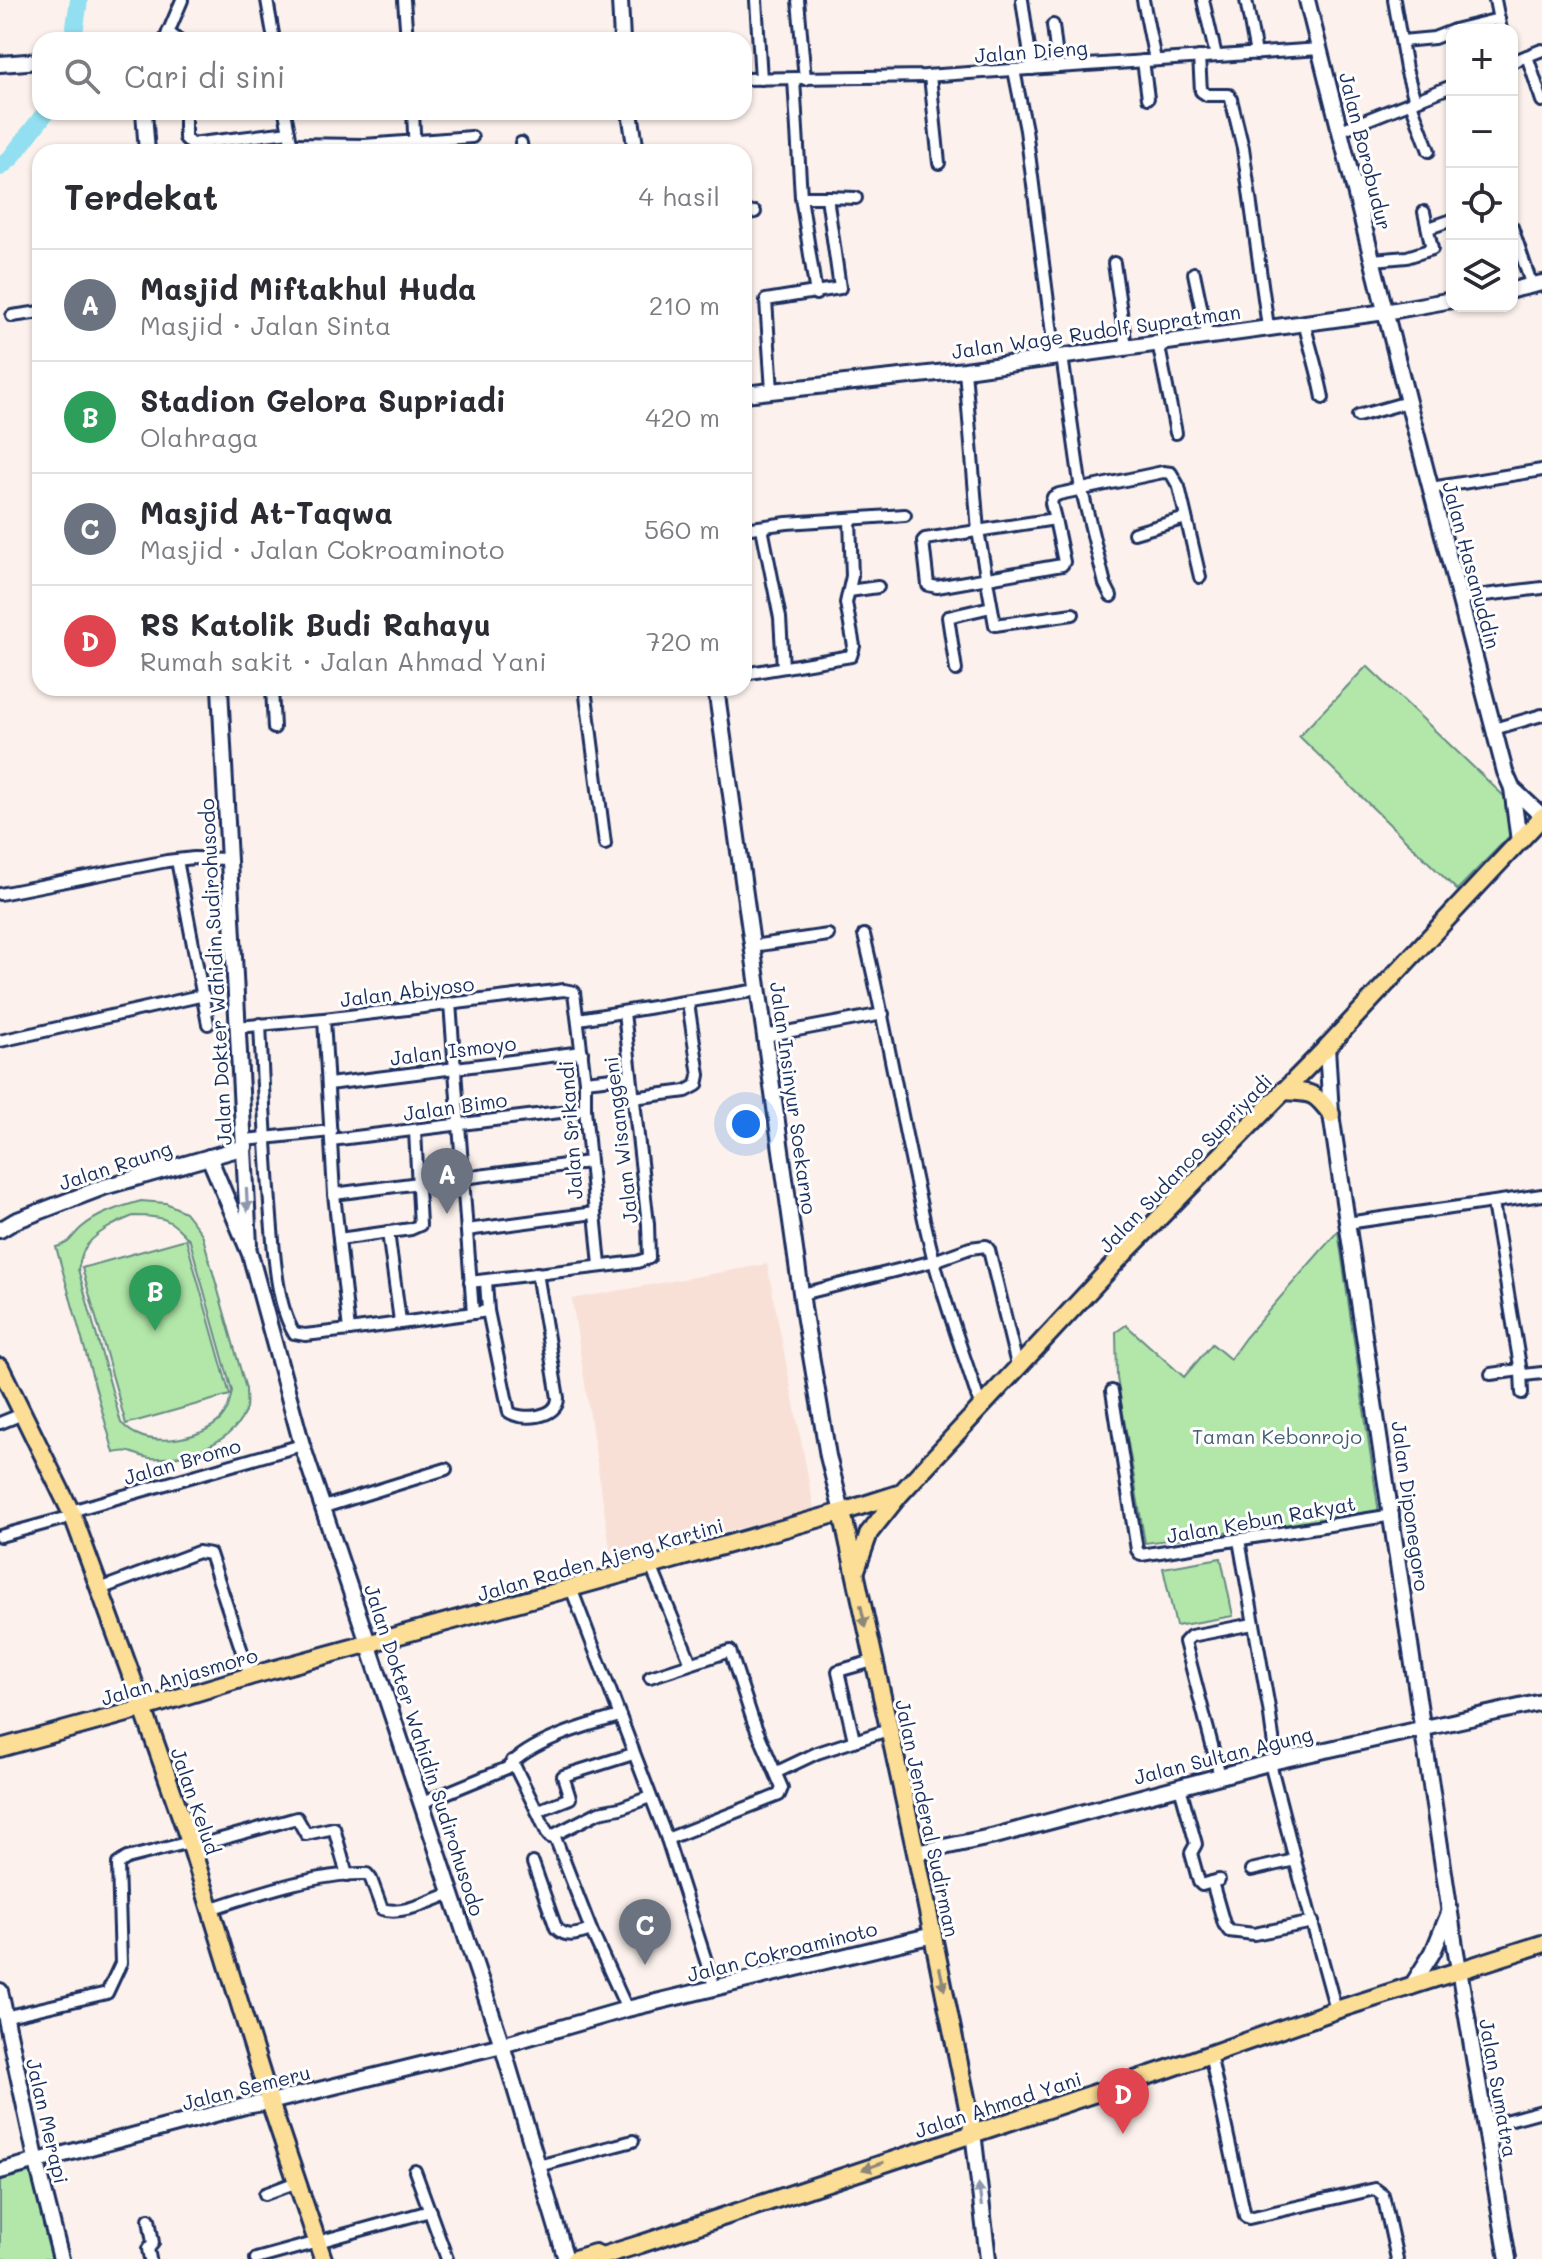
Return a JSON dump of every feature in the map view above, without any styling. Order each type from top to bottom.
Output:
[{"type":"main road","points":[[620,0],[622,32]]},
{"type":"main road","name":"Jalan Borobudur","points":[[1307,0],[1385,312]]},
{"type":"main road","points":[[0,64],[32,61]]},
{"type":"main road","points":[[145,120],[146,144]]},
{"type":"main road","points":[[631,120],[635,144]]},
{"type":"main road","name":"Jalan Wage Rudolf Supratman","points":[[752,393],[965,370],[1446,301]]},
{"type":"main road","name":"Jalan Hasanuddin","points":[[1385,312],[1512,788],[1519,841]]},
{"type":"main road","name":"Jalan Dokter Wahidin Sudirohusodo","points":[[220,696],[241,1026],[250,1254]]},
{"type":"main road","name":"Jalan Insinyur Soekarno","points":[[717,696],[802,1294],[828,1456],[842,1512]]},
{"type":"main road","points":[[1512,788],[1542,816]]},
{"type":"main road","name":"Jalan Sudanco Supriyadi","points":[[842,1512],[901,1493],[1065,1317],[1327,1047],[1542,816]]},
{"type":"main road","name":"Jalan Diponegoro","points":[[1327,1047],[1331,1114],[1459,1971]]},
{"type":"main road","points":[[1282,1091],[1318,1096],[1331,1114]]},
{"type":"main road","name":"Jalan Raung","points":[[0,1230],[15,1221],[104,1187],[209,1157],[246,1142]]},
{"type":"main road","name":"Jalan Dokter Wahidin Sudirohusodo","points":[[209,1157],[250,1254],[302,1445],[502,2045],[566,2259]]},
{"type":"main road","name":"Jalan Kelud","points":[[0,1367],[72,1513],[100,1589],[191,1844],[270,2102],[320,2251]]},
{"type":"main road","points":[[854,1575],[869,1533],[901,1493]]},
{"type":"main road","name":"Jalan Raden Ajeng Kartini","points":[[369,1644],[842,1512]]},
{"type":"main road","name":"Jalan Jenderal Sudirman","points":[[842,1512],[973,2132]]},
{"type":"main road","name":"Jalan Anjasmoro","points":[[0,1748],[369,1644]]},
{"type":"main road","name":"Jalan Sultan Agung","points":[[916,1853],[995,1836],[1273,1762],[1423,1726],[1542,1702]]},
{"type":"main road","points":[[1411,1987],[1433,1952],[1451,1909]]},
{"type":"main road","name":"Jalan Cokroaminoto","points":[[502,2045],[627,2009],[933,1935]]},
{"type":"main road","name":"Jalan Ahmad Yani","points":[[575,2259],[595,2253],[601,2257],[1542,1944]]},
{"type":"main road","name":"Jalan Sumatra","points":[[1459,1971],[1508,2259]]},
{"type":"main road","name":"Jalan Merapi","points":[[0,1991],[61,2259]]},
{"type":"main road","name":"Jalan Semeru","points":[[0,2171],[245,2106],[502,2045]]},
{"type":"main road","points":[[973,2132],[988,2259]]},
{"type":"street","points":[[169,32],[182,0]]},
{"type":"street","points":[[267,0],[273,32]]},
{"type":"street","points":[[404,0],[406,32]]},
{"type":"street","points":[[756,0],[761,79]]},
{"type":"street","points":[[798,0],[801,197],[816,294]]},
{"type":"street","points":[[1022,0],[1032,69]]},
{"type":"street","points":[[1143,0],[1155,60]]},
{"type":"street","points":[[1203,0],[1216,56]]},
{"type":"street","points":[[1246,0],[1256,54]]},
{"type":"street","points":[[1394,0],[1413,102],[1429,151]]},
{"type":"street","points":[[1495,0],[1500,24]]},
{"type":"street","points":[[1053,25],[1058,67]]},
{"type":"street","points":[[1402,41],[1434,38],[1446,33]]},
{"type":"street","name":"Jalan Dieng","points":[[752,79],[930,76],[1320,49]]},
{"type":"street","points":[[1518,60],[1542,50]]},
{"type":"street","points":[[1527,56],[1542,101]]},
{"type":"street","points":[[1199,57],[1201,91],[1207,95],[1229,95],[1231,99],[1243,148],[1268,327]]},
{"type":"street","points":[[1143,61],[1148,98]]},
{"type":"street","points":[[1014,70],[1078,471],[1105,584],[1111,596]]},
{"type":"street","points":[[930,76],[939,163]]},
{"type":"street","points":[[1341,130],[1446,88]]},
{"type":"street","points":[[185,120],[186,141],[191,144]]},
{"type":"street","points":[[287,120],[291,144]]},
{"type":"street","points":[[413,120],[415,144]]},
{"type":"street","points":[[223,144],[289,132]]},
{"type":"street","points":[[428,144],[472,137]]},
{"type":"street","points":[[801,197],[856,198]]},
{"type":"street","points":[[772,391],[766,300],[840,288],[827,197]]},
{"type":"street","points":[[1373,260],[1432,249],[1424,212]]},
{"type":"street","points":[[1429,228],[1446,222]]},
{"type":"street","points":[[1518,240],[1537,285]]},
{"type":"street","points":[[1114,263],[1126,347]]},
{"type":"street","points":[[1194,273],[1207,335]]},
{"type":"street","points":[[12,316],[32,313]]},
{"type":"street","points":[[1304,322],[1311,352],[1317,362],[1323,398]]},
{"type":"street","points":[[1158,342],[1176,433]]},
{"type":"street","points":[[965,370],[978,531],[995,625],[1073,614]]},
{"type":"street","points":[[1358,416],[1408,402]]},
{"type":"street","points":[[1431,488],[1542,470]]},
{"type":"street","points":[[1055,519],[924,540],[927,583],[930,587],[937,587],[1063,565],[1055,519],[1051,503],[1053,497],[1081,487],[1171,473],[1179,487],[1200,577]]},
{"type":"street","points":[[752,529],[787,523],[905,515]]},
{"type":"street","points":[[1134,533],[1186,518]]},
{"type":"street","points":[[752,673],[851,656],[854,646],[846,603],[853,566],[850,520]]},
{"type":"street","points":[[762,528],[780,618],[783,667]]},
{"type":"street","points":[[849,591],[878,587]]},
{"type":"street","points":[[1460,598],[1542,588]]},
{"type":"street","points":[[956,670],[948,617],[991,607]]},
{"type":"street","points":[[272,696],[274,728]]},
{"type":"street","points":[[586,696],[605,844]]},
{"type":"street","points":[[1494,729],[1542,715]]},
{"type":"street","points":[[0,894],[177,860],[229,859]]},
{"type":"street","points":[[177,860],[208,1024]]},
{"type":"street","points":[[752,946],[828,935]]},
{"type":"street","points":[[864,935],[883,1014],[908,1152],[934,1261],[981,1408]]},
{"type":"street","name":"Jalan Abiyoso","points":[[241,1026],[564,990],[574,992]]},
{"type":"street","points":[[579,1019],[758,990]]},
{"type":"street","name":"Jalan Srikandi","points":[[574,992],[585,1081],[589,1162],[600,1265]]},
{"type":"street","points":[[0,1041],[204,995]]},
{"type":"street","points":[[450,1003],[473,1313]]},
{"type":"street","points":[[633,1098],[686,1091],[697,1085],[699,1075],[688,1003]]},
{"type":"street","name":"Jalan Wisanggeni","points":[[600,1265],[644,1260],[649,1258],[650,1252],[624,1013]]},
{"type":"street","points":[[765,1036],[883,1014]]},
{"type":"street","points":[[324,1019],[334,1194],[349,1330]]},
{"type":"street","points":[[260,1024],[265,1138],[278,1278],[294,1333],[305,1335],[488,1311]]},
{"type":"street","name":"Jalan Ismoyo","points":[[329,1084],[582,1052]]},
{"type":"street","points":[[585,1081],[631,1076]]},
{"type":"street","name":"Jalan Bimo","points":[[246,1142],[265,1138],[415,1131],[585,1109]]},
{"type":"street","points":[[339,1239],[420,1225],[415,1131]]},
{"type":"street","points":[[463,1178],[589,1162]]},
{"type":"street","points":[[334,1194],[419,1183]]},
{"type":"street","points":[[1347,1223],[1537,1197],[1542,1204]]},
{"type":"street","points":[[1493,1203],[1522,1393]]},
{"type":"street","points":[[467,1230],[594,1213]]},
{"type":"street","points":[[388,1232],[400,1321]]},
{"type":"street","points":[[802,1294],[986,1246],[1022,1364]]},
{"type":"street","points":[[470,1282],[600,1265]]},
{"type":"street","points":[[486,1281],[488,1311],[509,1412],[518,1417],[554,1411],[558,1405],[537,1273]]},
{"type":"street","points":[[1491,1374],[1520,1371],[1524,1375],[1542,1373]]},
{"type":"street","name":"Jalan Kebun Rakyat","points":[[1112,1391],[1137,1550],[1141,1555],[1393,1515]]},
{"type":"street","points":[[0,1423],[25,1413]]},
{"type":"street","name":"Jalan Bromo","points":[[0,1536],[302,1445]]},
{"type":"street","points":[[324,1507],[446,1469]]},
{"type":"street","points":[[1239,1540],[1269,1708],[1273,1762],[1295,1860],[1336,2010]]},
{"type":"street","points":[[100,1589],[198,1552],[210,1554],[250,1676]]},
{"type":"street","points":[[651,1566],[691,1663]]},
{"type":"street","points":[[571,1588],[667,1839],[715,1989]]},
{"type":"street","points":[[1220,1776],[1185,1642],[1191,1636],[1253,1624]]},
{"type":"street","points":[[650,1677],[727,1650],[732,1653],[753,1721],[782,1788],[779,1795],[667,1839]]},
{"type":"street","points":[[854,1740],[838,1671],[873,1661]]},
{"type":"street","points":[[422,1803],[507,1768],[512,1761],[555,1738],[620,1716]]},
{"type":"street","points":[[777,1772],[817,1753],[888,1730]]},
{"type":"street","points":[[537,1811],[570,1798],[563,1776],[633,1754]]},
{"type":"street","points":[[512,1761],[550,1837],[556,1840],[591,1930],[627,2009]]},
{"type":"street","points":[[1180,1787],[1196,1844],[1191,1851],[1199,1882],[1202,1885],[1216,1881],[1224,1924],[1229,1931],[1254,1934],[1313,1922]]},
{"type":"street","points":[[550,1837],[599,1812],[650,1797]]},
{"type":"street","points":[[4,2017],[107,1993],[121,1963],[118,1864],[127,1858],[297,1818],[306,1834],[334,1828],[347,1875]]},
{"type":"street","points":[[1251,1870],[1295,1860]]},
{"type":"street","points":[[533,1863],[556,1928],[571,1936],[591,1930]]},
{"type":"street","points":[[210,1909],[269,1890],[347,1875],[368,1875],[382,1909],[387,1911],[397,1911],[452,1893]]},
{"type":"street","points":[[1203,2057],[1245,2216],[1249,2218],[1375,2189],[1383,2195],[1397,2259]]},
{"type":"street","points":[[1486,2126],[1542,2111]]},
{"type":"street","points":[[538,2166],[633,2141]]},
{"type":"street","points":[[415,2171],[447,2259]]},
{"type":"street","points":[[265,2194],[297,2182]]},
{"type":"street","points":[[256,2259],[320,2251],[430,2211]]},
{"type":"street","points":[[149,2219],[153,2243],[148,2249],[150,2259]]},
{"type":"shaded area","points":[[767,1264],[815,1513],[611,1554],[572,1299]]},
{"type":"green space","points":[[1367,666],[1527,818],[1457,890],[1299,736]]},
{"type":"green space","points":[[141,1201],[166,1203],[185,1212],[202,1234],[246,1389],[246,1408],[232,1431],[207,1447],[163,1458],[129,1452],[114,1453],[56,1247],[68,1242],[95,1218]],"holes":[[[133,1216],[159,1218],[172,1223],[190,1241],[232,1391],[227,1410],[220,1420],[191,1436],[168,1440],[146,1438],[121,1423],[78,1269],[88,1244],[112,1225]]]},
{"type":"green space","name":"Taman Kebonrojo","points":[[1338,1231],[1379,1513],[1145,1543],[1117,1378],[1116,1332],[1126,1325],[1184,1377],[1212,1344],[1230,1359]]},
{"type":"green space","points":[[186,1239],[230,1395],[126,1424],[82,1268]]},
{"type":"green space","points":[[1221,1558],[1233,1616],[1176,1626],[1163,1568]]},
{"type":"green space","points":[[29,2155],[57,2259],[0,2259],[0,2161]]},
{"type":"waterway","points":[[74,32],[79,0]]},
{"type":"waterway","points":[[0,167],[10,159],[40,120]]},
{"type":"place","name":"Masjid Miftakhul Huda","points":[[447,1214]]},
{"type":"place","name":"Stadion Gelora Supriadi","points":[[155,1331]]},
{"type":"place","name":"Masjid At-Taqwa","points":[[645,1965]]},
{"type":"place","name":"RS Katolik Budi Rahayu","points":[[1123,2134]]}]
